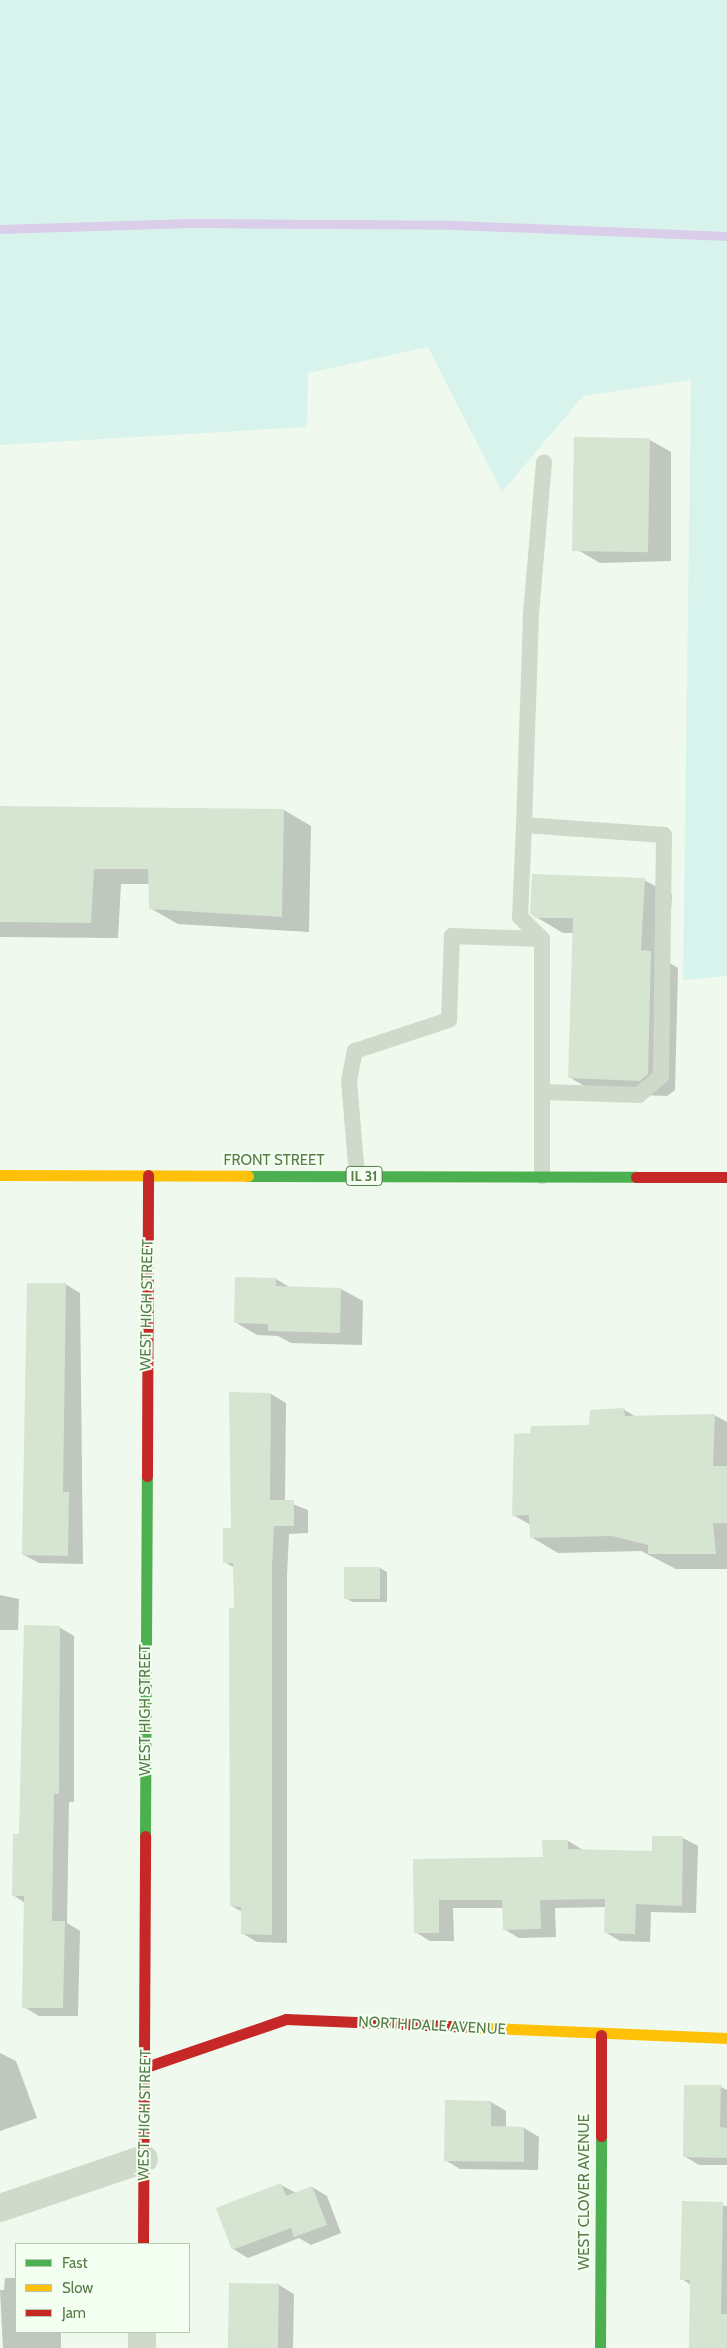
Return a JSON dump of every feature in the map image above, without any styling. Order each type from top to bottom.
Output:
[{"type":"street","name":"FRONT STREET","points":[[0,1175],[727,1177]]},
{"type":"street","name":"WEST HIGH STREET","points":[[143,2243],[146,2067],[148,1176]]},
{"type":"street","name":"NORTH DALE AVENUE","points":[[146,2067],[286,2019],[601,2035],[727,2038]]},
{"type":"street","name":"WEST CLOVER AVENUE","points":[[600,2348],[601,2035]]},
{"type":"street","points":[[0,2208],[144,2159]]},
{"type":"street","points":[[142,2333],[142,2348]]},
{"type":"lane","points":[[542,1176],[542,939],[520,917],[531,614],[544,463]]},
{"type":"lane","points":[[524,825],[664,835],[661,1076],[638,1095],[542,1092]]},
{"type":"lane","points":[[356,1176],[349,1081],[355,1051],[449,1020],[452,936],[542,939]]},
{"type":"shaded area","points":[[0,0],[727,0],[727,976],[683,980],[691,380],[583,396],[502,492],[428,347],[308,373],[307,427],[0,445]]},
{"type":"building","points":[[574,437],[650,438],[648,552],[572,551]]},
{"type":"building","points":[[0,806],[284,809],[282,917],[149,909],[148,869],[94,869],[91,923],[0,922]]},
{"type":"building","points":[[532,874],[645,878],[641,950],[651,951],[648,1074],[640,1081],[568,1078],[573,918],[535,918],[530,913]]},
{"type":"building","points":[[235,1277],[276,1278],[276,1286],[341,1288],[340,1333],[268,1331],[268,1324],[234,1323]]},
{"type":"building","points":[[27,1283],[66,1283],[63,1492],[69,1492],[68,1556],[22,1555]]},
{"type":"building","points":[[229,1392],[271,1393],[270,1500],[294,1500],[294,1526],[274,1526],[272,1566],[272,1935],[241,1934],[241,1907],[230,1906],[229,1608],[234,1608],[233,1563],[223,1563],[223,1528],[231,1528]]},
{"type":"building","points":[[624,1408],[625,1416],[715,1414],[713,1466],[727,1466],[727,1523],[713,1523],[716,1554],[648,1554],[648,1545],[612,1536],[530,1538],[529,1515],[512,1516],[514,1434],[530,1433],[531,1426],[589,1425],[590,1410]]},
{"type":"building","points":[[344,1567],[380,1567],[380,1599],[344,1599]]},
{"type":"building","points":[[24,1625],[60,1626],[59,1794],[54,1794],[52,1921],[65,1921],[63,2008],[22,2008],[24,1896],[12,1896],[13,1834],[19,1834]]},
{"type":"building","points":[[652,1836],[683,1836],[682,1906],[636,1904],[635,1934],[604,1933],[605,1899],[540,1900],[541,1929],[503,1930],[502,1900],[439,1900],[439,1933],[414,1933],[413,1859],[543,1857],[542,1840],[568,1840],[568,1849],[652,1851]]},
{"type":"building","points":[[684,2085],[721,2085],[720,2127],[727,2128],[727,2158],[683,2157]]},
{"type":"building","points":[[445,2100],[491,2101],[491,2126],[524,2127],[524,2162],[444,2161]]},
{"type":"building","points":[[281,2183],[286,2196],[312,2186],[327,2225],[294,2237],[291,2228],[232,2250],[216,2208]]},
{"type":"building","points":[[682,2201],[723,2202],[721,2314],[727,2314],[727,2348],[689,2348],[690,2280],[680,2280]]},
{"type":"building","points":[[229,2283],[279,2284],[278,2348],[228,2348]]},
{"type":"waterway","points":[[0,229],[190,223],[455,225],[727,236]]},
{"type":"traffic: fast","points":[[248,1176],[636,1177]]},
{"type":"traffic: fast","points":[[145,1836],[147,1476]]},
{"type":"traffic: fast","points":[[600,2348],[601,2136]]},
{"type":"traffic: slow","points":[[0,1175],[248,1176]]},
{"type":"traffic: slow","points":[[466,2027],[727,2038]]},
{"type":"traffic: jam","points":[[147,1476],[148,1175]]},
{"type":"traffic: jam","points":[[636,1177],[727,1177]]},
{"type":"traffic: jam","points":[[143,2243],[145,1836]]},
{"type":"traffic: jam","points":[[146,2067],[286,2019],[466,2027]]},
{"type":"traffic: jam","points":[[601,2035],[601,2136]]}]
